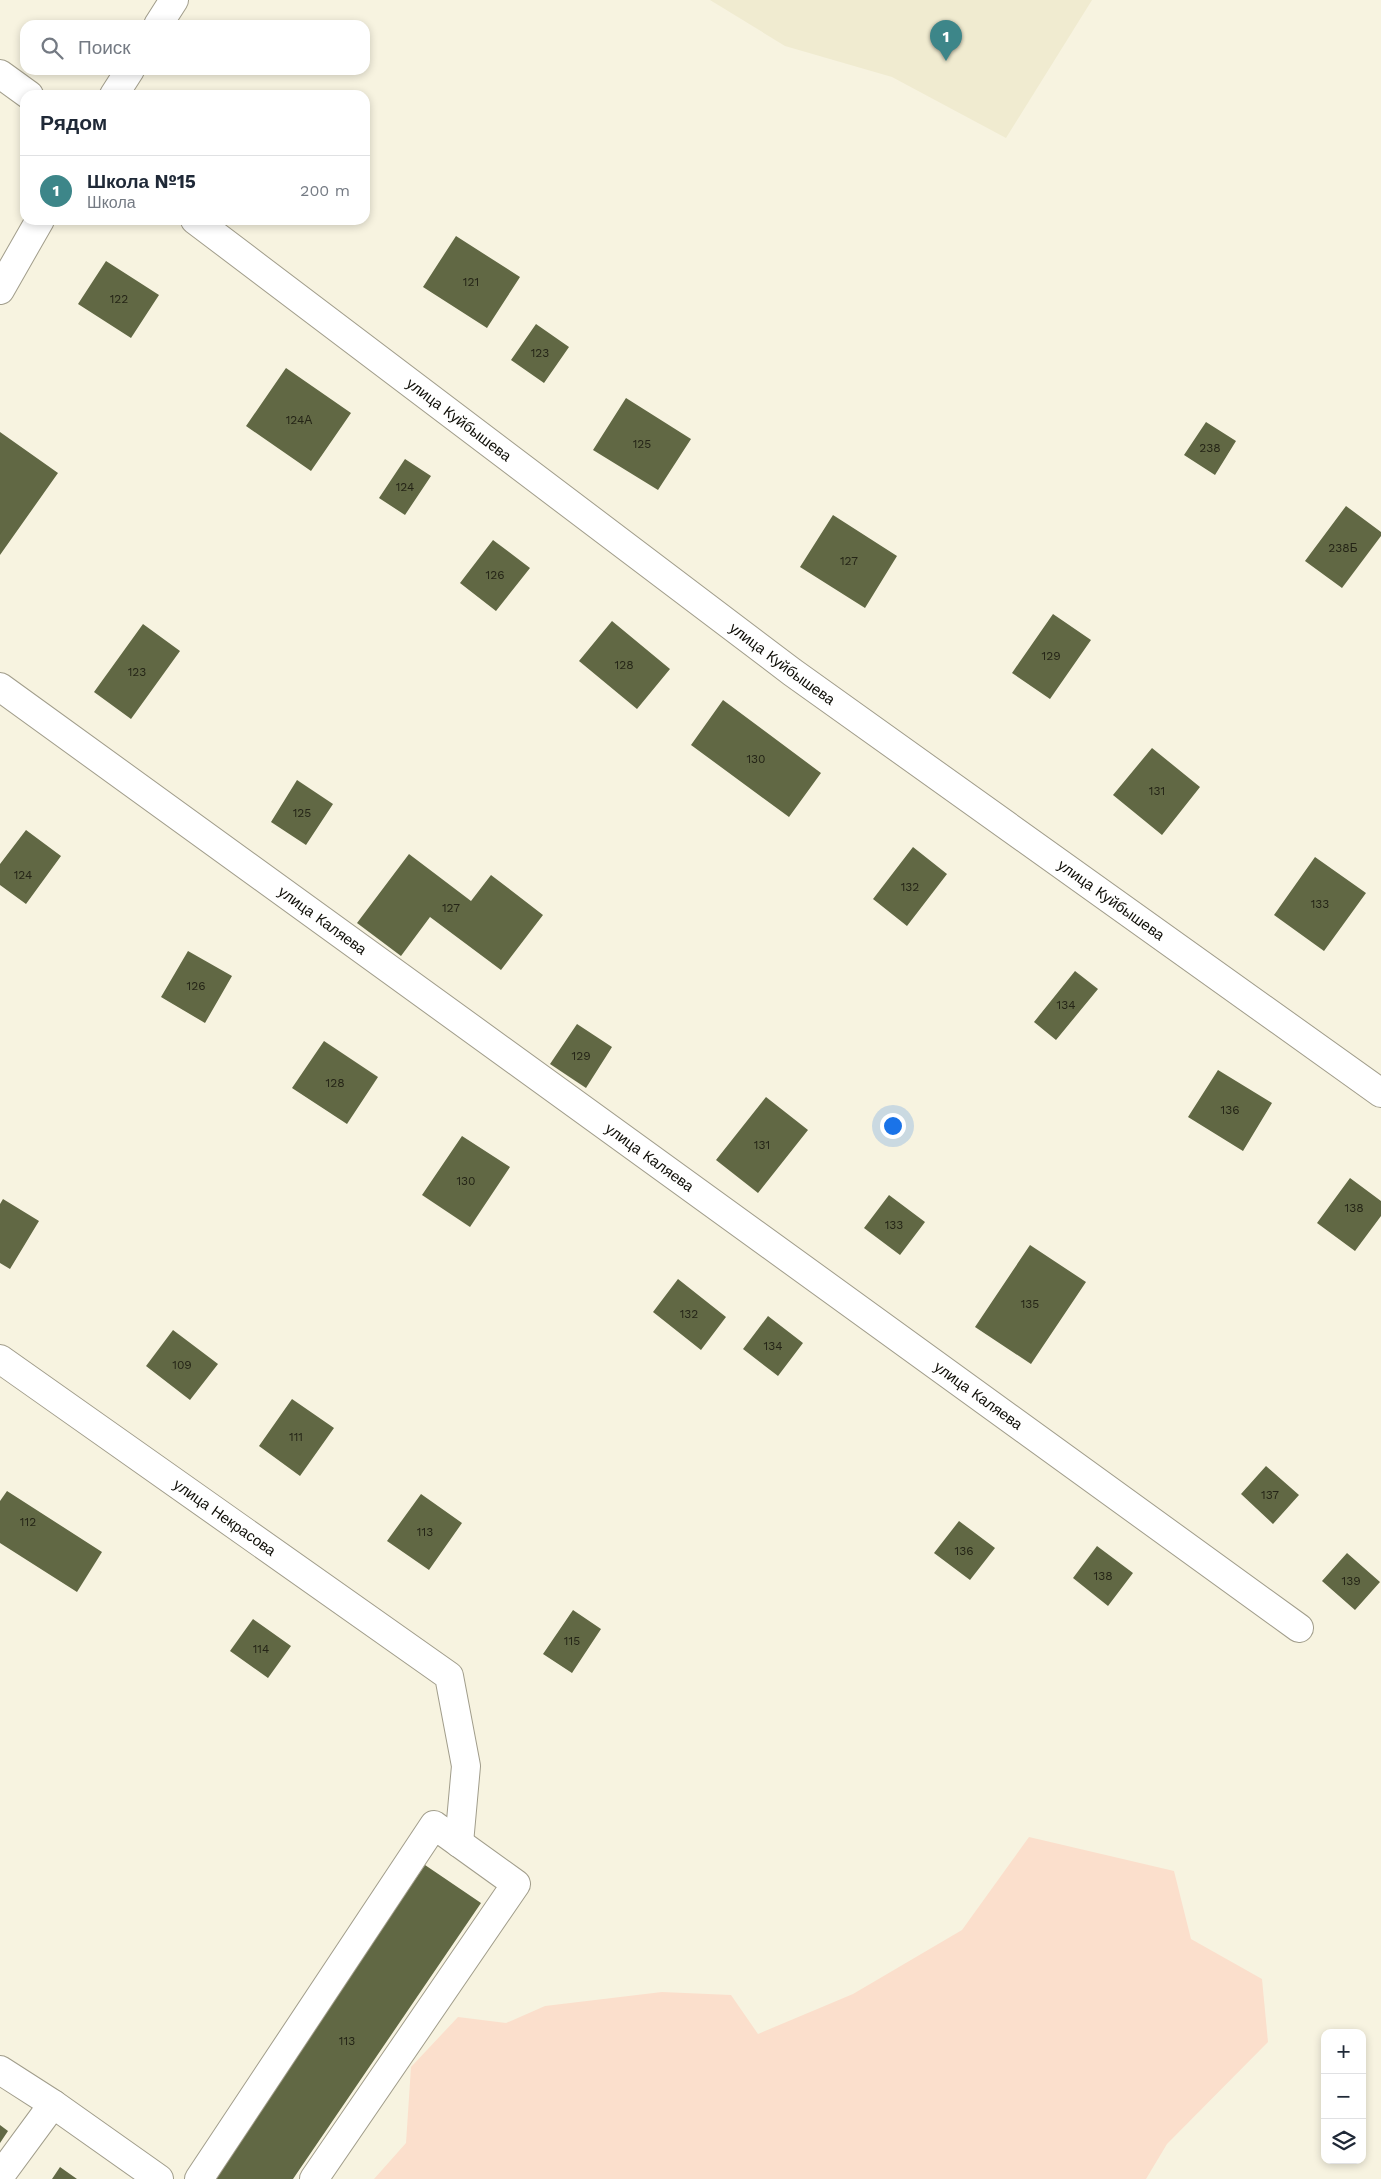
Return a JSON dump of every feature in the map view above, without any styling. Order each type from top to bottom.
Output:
[{"type":"street","points":[[161,20],[174,0]]},
{"type":"street","points":[[0,74],[22,90]]},
{"type":"street","points":[[117,90],[127,75]]},
{"type":"street","points":[[0,290],[37,225]]},
{"type":"street","name":"улица Куйбышева","points":[[202,225],[784,666],[1381,1093]]},
{"type":"street","name":"улица Каляева","points":[[0,687],[1299,1628]]},
{"type":"street","name":"улица Некрасова","points":[[0,1359],[449,1676],[466,1766],[459,1843]]},
{"type":"street","points":[[199,2179],[434,1825],[516,1884],[314,2179]]},
{"type":"street","points":[[0,2070],[53,2104],[159,2179]]},
{"type":"street","points":[[0,2176],[53,2104]]},
{"type":"shaded area","points":[[710,0],[1092,0],[1006,138],[892,77],[785,46]]},
{"type":"shaded area","points":[[1029,1837],[1174,1871],[1191,1939],[1262,1979],[1268,2042],[1167,2144],[1146,2179],[374,2179],[406,2143],[411,2067],[458,2017],[506,2023],[545,2006],[662,1992],[731,1995],[758,2034],[853,1994],[962,1930]]},
{"type":"building","points":[[456,236],[520,277],[487,328],[423,287]]},
{"type":"building","points":[[106,261],[159,295],[131,338],[78,304]]},
{"type":"building","points":[[536,324],[569,347],[544,383],[511,360]]},
{"type":"building","points":[[286,368],[351,413],[311,471],[246,426]]},
{"type":"building","points":[[626,398],[691,439],[658,490],[593,450]]},
{"type":"building","points":[[1206,422],[1236,441],[1215,475],[1184,455]]},
{"type":"building","points":[[0,432],[58,473],[0,555]]},
{"type":"building","points":[[405,459],[431,476],[405,515],[379,498]]},
{"type":"building","points":[[1346,506],[1381,532],[1381,536],[1342,588],[1305,561]]},
{"type":"building","points":[[833,515],[897,556],[865,608],[800,567]]},
{"type":"building","points":[[493,540],[530,568],[496,611],[460,583]]},
{"type":"building","points":[[1053,614],[1091,640],[1050,699],[1012,673]]},
{"type":"building","points":[[612,621],[670,669],[637,709],[579,661]]},
{"type":"building","points":[[143,624],[180,651],[131,719],[94,692]]},
{"type":"building","points":[[723,700],[821,773],[789,817],[691,745]]},
{"type":"building","points":[[1152,748],[1200,787],[1162,835],[1113,795]]},
{"type":"building","points":[[297,780],[333,804],[306,845],[271,822]]},
{"type":"building","points":[[26,830],[61,856],[26,904],[0,885],[0,864]]},
{"type":"building","points":[[913,847],[947,874],[907,926],[873,899]]},
{"type":"building","points":[[409,854],[471,901],[491,875],[543,915],[501,970],[430,917],[401,956],[357,923]]},
{"type":"building","points":[[1315,857],[1366,893],[1324,951],[1274,915]]},
{"type":"building","points":[[188,951],[232,976],[205,1023],[161,997]]},
{"type":"building","points":[[1075,971],[1098,989],[1056,1040],[1034,1022]]},
{"type":"building","points":[[577,1024],[612,1047],[586,1088],[550,1064]]},
{"type":"building","points":[[324,1041],[378,1077],[347,1124],[292,1088]]},
{"type":"building","points":[[1218,1070],[1272,1103],[1243,1151],[1188,1117]]},
{"type":"building","points":[[766,1097],[808,1130],[758,1193],[716,1160]]},
{"type":"building","points":[[462,1136],[510,1167],[470,1227],[422,1195]]},
{"type":"building","points":[[1350,1178],[1381,1201],[1381,1216],[1355,1251],[1317,1223]]},
{"type":"building","points":[[889,1195],[925,1222],[900,1255],[864,1228]]},
{"type":"building","points":[[3,1199],[39,1221],[10,1269],[0,1263],[0,1204]]},
{"type":"building","points":[[1030,1245],[1086,1282],[1031,1364],[975,1327]]},
{"type":"building","points":[[678,1279],[726,1317],[701,1350],[653,1312]]},
{"type":"building","points":[[768,1316],[803,1343],[778,1376],[743,1349]]},
{"type":"building","points":[[173,1330],[218,1364],[190,1400],[146,1366]]},
{"type":"building","points":[[292,1399],[334,1428],[300,1476],[259,1446]]},
{"type":"building","points":[[1266,1466],[1299,1495],[1273,1524],[1241,1494]]},
{"type":"building","points":[[7,1491],[102,1552],[77,1592],[0,1543],[0,1501]]},
{"type":"building","points":[[421,1494],[462,1523],[429,1570],[387,1541]]},
{"type":"building","points":[[959,1521],[995,1548],[970,1580],[934,1553]]},
{"type":"building","points":[[1097,1546],[1133,1573],[1108,1606],[1073,1578]]},
{"type":"building","points":[[1347,1553],[1380,1582],[1355,1610],[1322,1581]]},
{"type":"building","points":[[573,1610],[601,1629],[572,1673],[543,1654]]},
{"type":"building","points":[[253,1619],[291,1646],[268,1678],[230,1651]]},
{"type":"building","points":[[425,1865],[481,1903],[293,2179],[212,2179]]},
{"type":"building","points":[[0,2125],[8,2131],[0,2143]]},
{"type":"building","points":[[60,2167],[77,2179],[52,2179]]},
{"type":"place","name":"Школа №15","points":[[946,61]]}]
